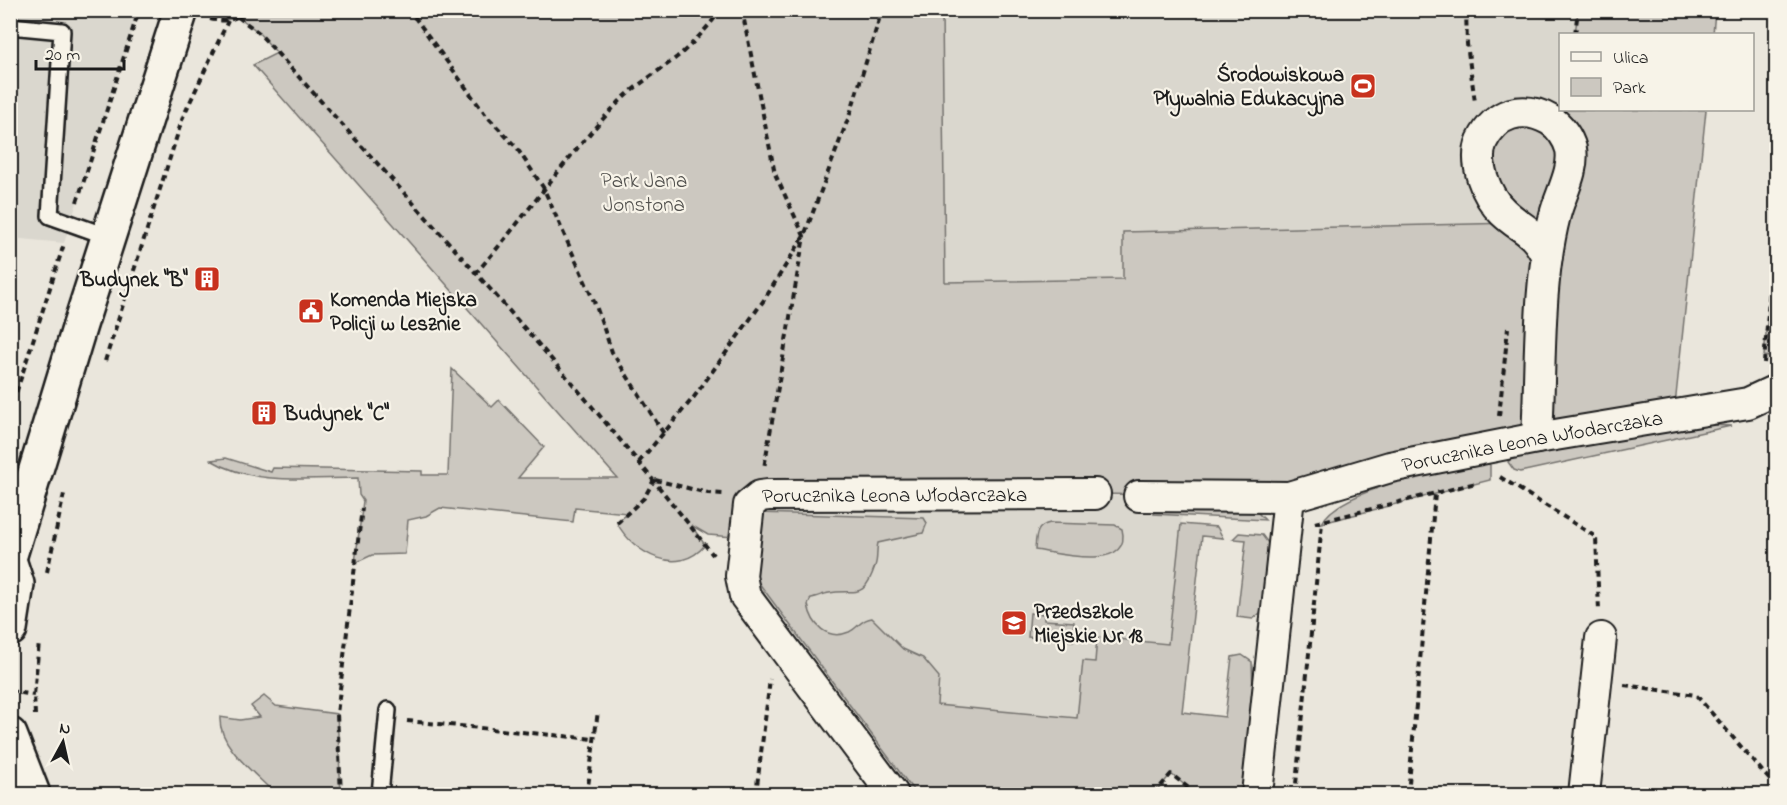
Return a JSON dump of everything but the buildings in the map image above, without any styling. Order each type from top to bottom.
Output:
[{"type":"street","points":[[10,555],[80,325],[181,10]]},
{"type":"street","points":[[1537,438],[1546,257],[1555,215],[1571,166],[1571,150],[1564,134],[1555,123],[1541,115],[1525,112],[1510,114],[1497,121],[1487,131],[1481,145],[1479,159],[1481,174],[1493,199],[1502,211],[1530,231],[1540,243],[1546,257]]},
{"type":"street","name":"Porucznika Leona Włodarczaka","points":[[1139,496],[1289,497],[1390,466],[1537,438],[1748,403],[1768,394]]},
{"type":"street","name":"Porucznika Leona Włodarczaka","points":[[745,596],[741,576],[746,513],[749,505],[759,496],[1095,494]]},
{"type":"street","points":[[1257,795],[1289,497]]},
{"type":"street","points":[[10,563],[17,584],[25,633]]},
{"type":"street","points":[[745,596],[893,795]]},
{"type":"street","points":[[1584,795],[1601,638]]},
{"type":"street","points":[[10,735],[33,795]]},
{"type":"lane","points":[[10,26],[62,31],[50,216],[109,237]]},
{"type":"lane","points":[[380,795],[388,714]]},
{"type":"path","points":[[406,10],[416,19],[485,114],[516,147],[543,188],[596,306],[612,352],[664,434]]},
{"type":"path","points":[[475,274],[511,232],[543,188],[621,100],[678,56],[700,36],[721,10]]},
{"type":"path","points":[[742,10],[775,174],[804,236]]},
{"type":"path","points":[[654,480],[708,493],[759,496],[804,236],[851,111],[882,10]]},
{"type":"path","points":[[1466,10],[1467,44],[1481,145]]},
{"type":"path","points":[[1575,33],[1578,10]]},
{"type":"path","points":[[238,17],[258,32],[475,274],[639,462],[745,596]]},
{"type":"path","points":[[102,368],[183,117],[228,21]]},
{"type":"path","points":[[1768,394],[1771,281],[1776,212]]},
{"type":"path","points":[[639,462],[664,434],[764,300],[804,236]]},
{"type":"path","points":[[1771,281],[1776,281]]},
{"type":"path","points":[[1496,446],[1509,322]]},
{"type":"path","points":[[1500,477],[1596,537],[1601,638]]},
{"type":"path","points":[[617,523],[644,498],[654,480]]},
{"type":"path","points":[[46,579],[64,492]]},
{"type":"path","points":[[1408,795],[1435,494]]},
{"type":"path","points":[[341,795],[337,714],[363,508]]},
{"type":"path","points":[[1295,795],[1322,523]]},
{"type":"path","points":[[10,692],[34,695],[25,633]]},
{"type":"path","points":[[756,795],[775,636]]},
{"type":"path","points":[[1597,681],[1695,695],[1776,787]]},
{"type":"path","points":[[587,795],[598,711]]},
{"type":"path","points":[[388,714],[594,739]]},
{"type":"path","points":[[1154,795],[1171,774],[1196,795]]},
{"type":"shaded area","points":[[10,11],[139,11],[64,243],[11,238]]},
{"type":"shaded area","points":[[942,11],[1578,11],[1575,33],[1559,33],[1559,111],[1564,111],[1562,130],[1516,223],[1123,232],[1123,279],[944,282]]},
{"type":"shaded area","points":[[778,495],[1139,496],[1138,513],[1182,515],[1165,675],[1060,794],[894,794],[741,583],[746,513]]},
{"type":"green space","name":"Park Jana Jonstona","points":[[224,11],[942,11],[945,282],[1123,279],[1123,232],[1515,223],[1487,188],[1497,121],[1562,129],[1564,111],[1706,111],[1674,415],[1289,497],[1095,494],[768,495],[734,537],[708,535],[691,525],[705,545],[694,555],[682,560],[657,558],[634,544],[617,523],[628,513],[575,508],[573,522],[440,508],[426,516],[408,520],[405,554],[372,555],[355,563],[363,501],[359,495],[358,478],[263,477],[245,474],[211,460],[226,458],[271,472],[273,468],[422,471],[422,475],[448,475],[452,369],[492,407],[499,400],[544,447],[518,478],[617,478],[253,65],[277,53],[258,32],[239,17],[221,21]]},
{"type":"green space","points":[[1578,11],[1715,11],[1713,33],[1575,33]]},
{"type":"green space","points":[[1770,289],[1776,290],[1776,358],[1764,356]]},
{"type":"green space","points":[[1712,425],[1731,426],[1520,472],[1514,470],[1508,462],[1512,457]]},
{"type":"green space","points":[[1486,462],[1490,465],[1490,480],[1322,523],[1332,511],[1372,490],[1422,475]]},
{"type":"green space","points":[[1157,507],[1256,511],[1265,520],[1154,514]]},
{"type":"green space","points":[[759,513],[924,518],[927,523],[923,533],[878,543],[875,566],[867,585],[862,589],[811,598],[808,605],[817,625],[827,633],[841,634],[849,632],[865,620],[872,618],[903,649],[923,658],[939,677],[937,705],[1077,718],[1083,661],[1095,662],[1097,637],[1168,644],[1181,524],[1217,527],[1223,538],[1202,536],[1182,712],[1225,717],[1232,657],[1242,655],[1252,662],[1253,693],[1244,794],[1196,794],[1171,774],[1154,794],[916,794],[753,575]]},
{"type":"green space","points":[[1050,523],[1115,525],[1122,529],[1122,543],[1116,551],[1105,556],[1075,556],[1035,550],[1039,529]]},
{"type":"green space","points":[[1239,533],[1262,535],[1268,543],[1262,606],[1260,613],[1253,619],[1237,617],[1246,540],[1233,539]]},
{"type":"green space","points":[[1030,613],[1044,614],[1044,620],[1074,622],[1073,641],[1028,637]]},
{"type":"green space","points":[[264,696],[276,706],[337,714],[341,794],[275,794],[232,749],[221,728],[220,717],[240,720],[260,717],[251,706]]},
{"type":"place","name":"Środowiskowa Pływalnia Edukacyjna","points":[[1363,86]]},
{"type":"place","name":"Budynek \"B\"","points":[[207,279]]},
{"type":"place","name":"Komenda Miejska Policji w Lesznie","points":[[311,311]]},
{"type":"place","name":"Budynek \"C\"","points":[[264,413]]},
{"type":"place","name":"Przedszkole Miejskie Nr 18","points":[[1014,623]]}]
